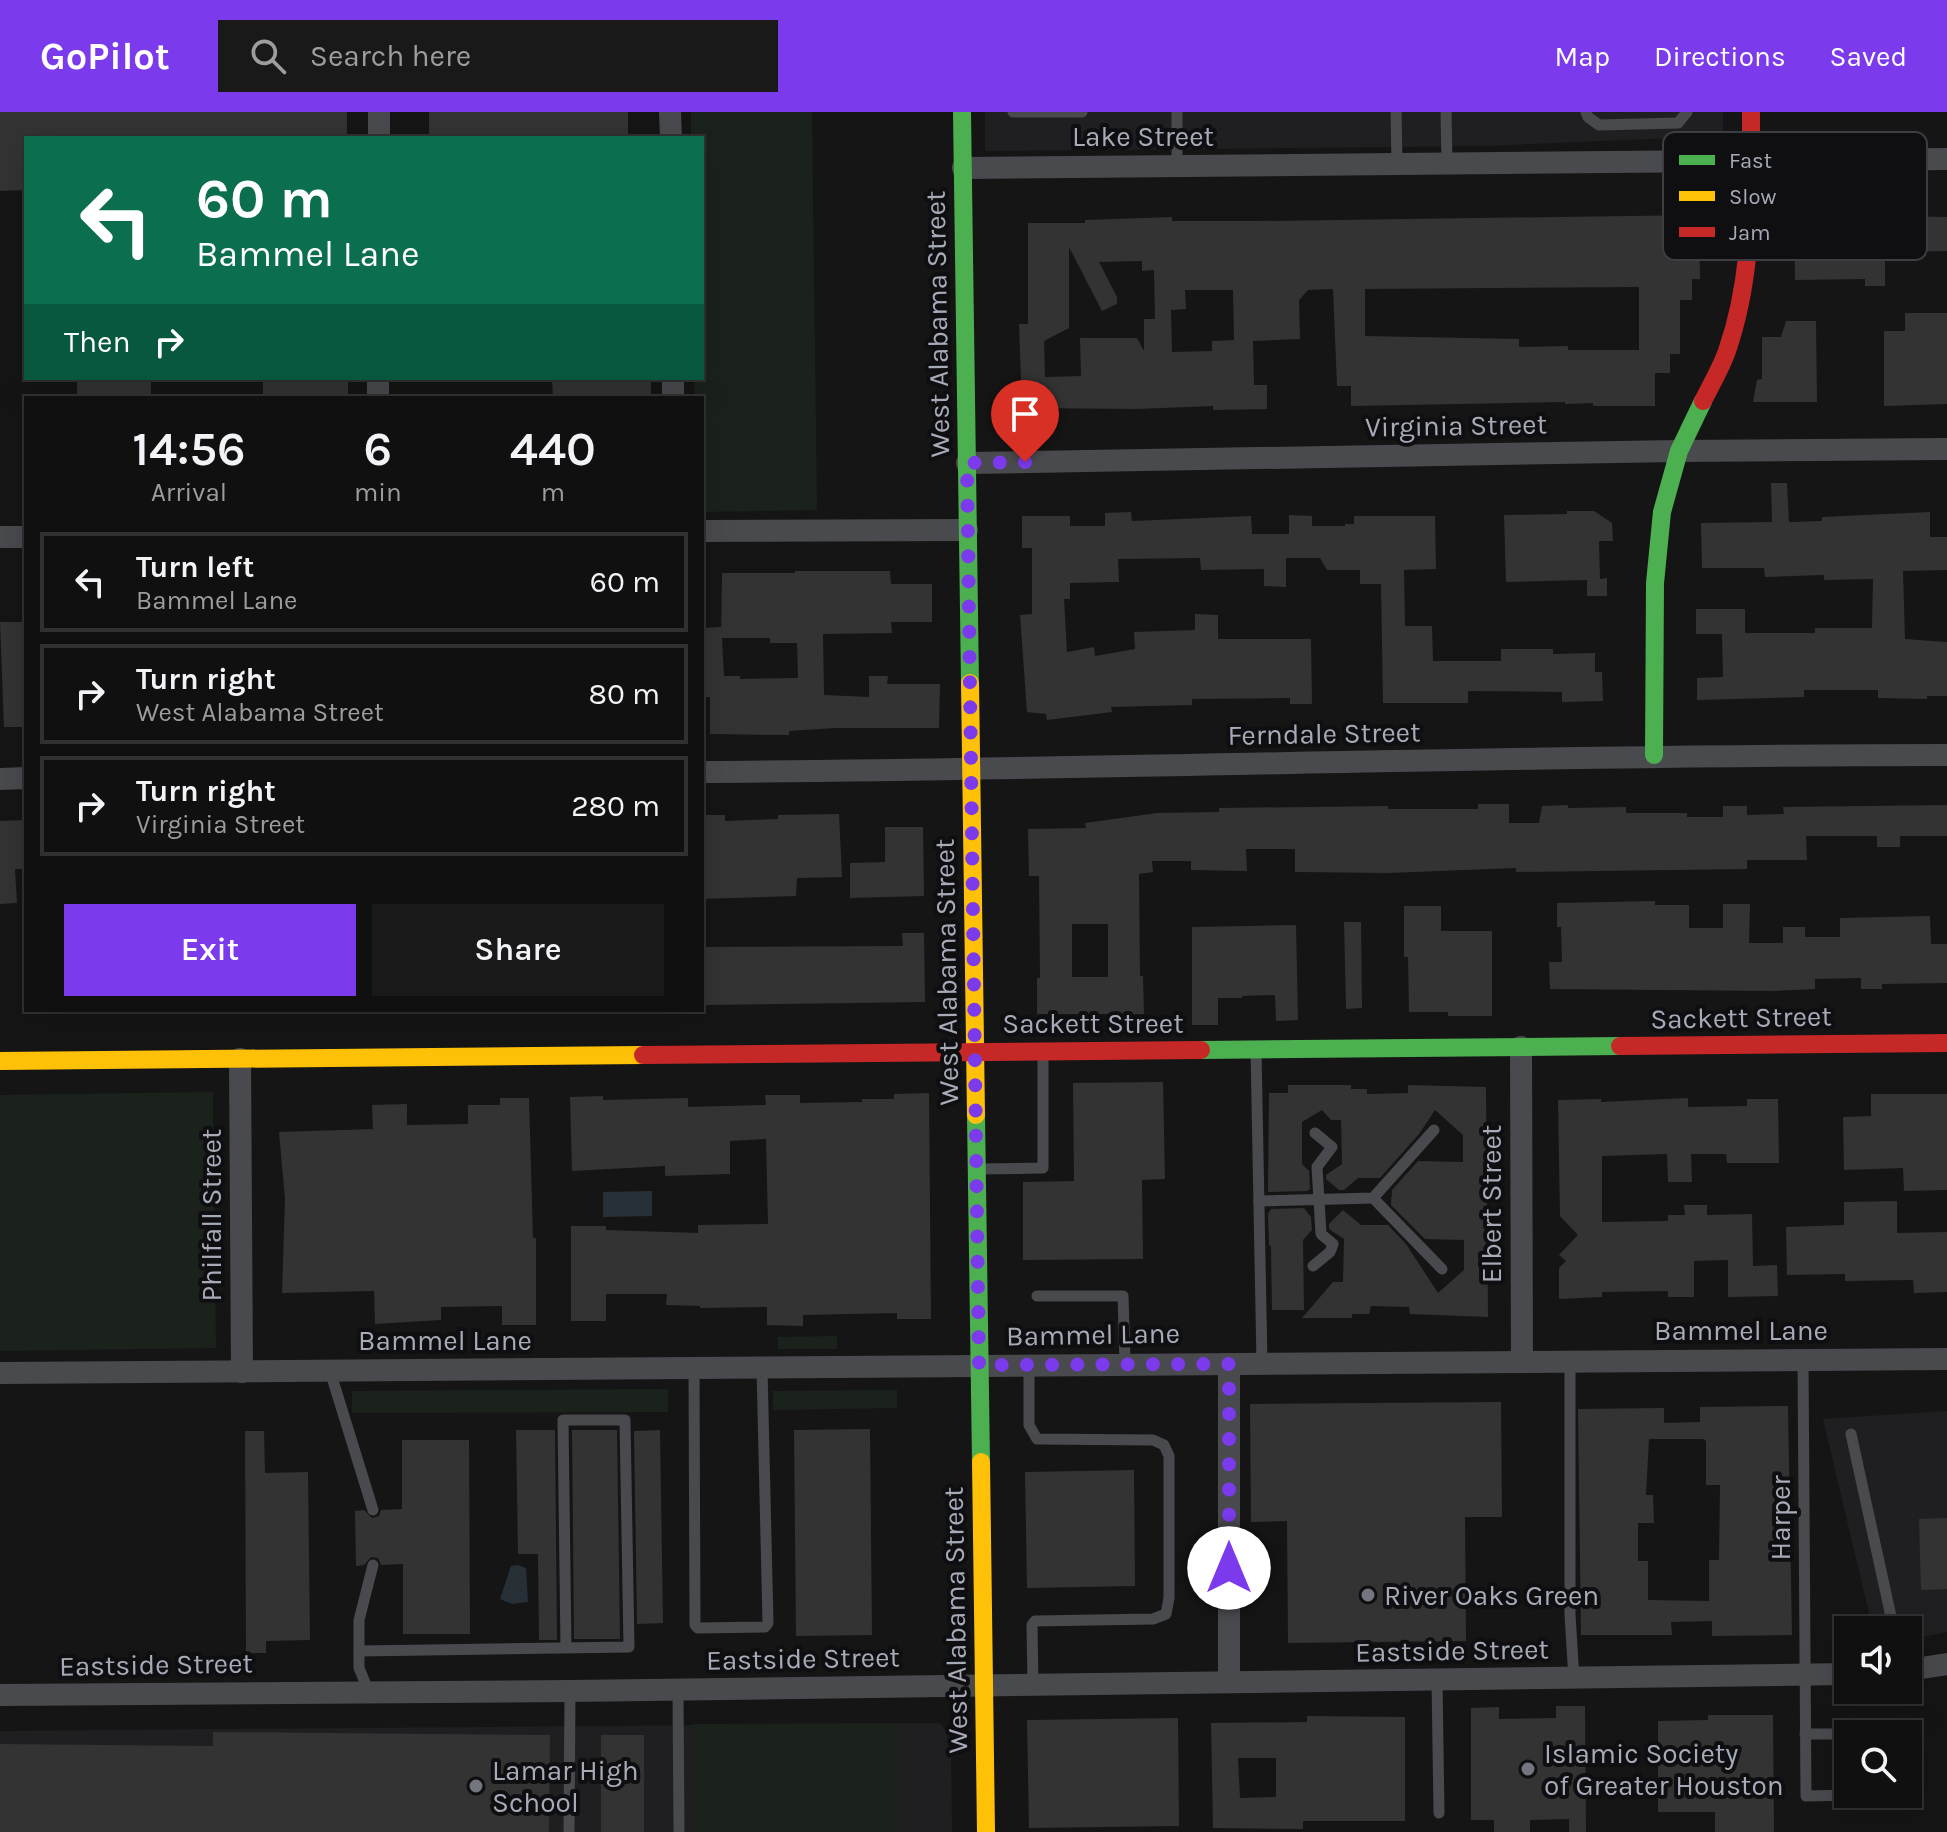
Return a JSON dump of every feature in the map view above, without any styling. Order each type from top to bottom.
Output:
[{"type":"street","points":[[379,112],[379,136]]},
{"type":"street","points":[[670,112],[671,136]]},
{"type":"street","name":"West Alabama Street","points":[[962,112],[986,1832]]},
{"type":"street","points":[[1751,112],[1751,132]]},
{"type":"street","name":"Lake Street","points":[[1927,159],[1947,159]]},
{"type":"street","name":"Lake Street","points":[[963,168],[1663,162]]},
{"type":"street","points":[[1654,755],[1655,583],[1662,512],[1679,451],[1727,352],[1747,260]]},
{"type":"street","name":"Virginia Street","points":[[967,463],[1947,449]]},
{"type":"street","points":[[704,531],[967,530]]},
{"type":"street","points":[[0,537],[24,537]]},
{"type":"street","name":"Ferndale Street","points":[[704,772],[971,770],[1654,755],[1947,755]]},
{"type":"street","points":[[0,779],[24,778]]},
{"type":"street","name":"Sackett Street","points":[[0,1061],[1947,1043]]},
{"type":"street","name":"Elbert Street","points":[[1521,1047],[1522,1361]]},
{"type":"street","name":"Philfall Street","points":[[240,1059],[242,1372]]},
{"type":"street","name":"Bammel Lane","points":[[0,1373],[1947,1359]]},
{"type":"street","points":[[1229,1364],[1229,1681]]},
{"type":"street","points":[[1922,1668],[1947,1664]]},
{"type":"street","name":"Eastside Street","points":[[0,1695],[678,1690],[1834,1675]]},
{"type":"lane","points":[[1013,112],[1082,112]]},
{"type":"lane","points":[[1177,112],[1177,166]]},
{"type":"lane","points":[[1396,112],[1397,164]]},
{"type":"lane","points":[[1446,112],[1447,164]]},
{"type":"lane","points":[[1586,112],[1599,125],[1678,123],[1687,112]]},
{"type":"lane","points":[[1256,1049],[1262,1363]]},
{"type":"lane","points":[[976,1169],[1043,1168],[1043,1051]]},
{"type":"lane","points":[[1373,1198],[1434,1130]]},
{"type":"lane","points":[[1313,1266],[1330,1252],[1333,1244],[1321,1234],[1317,1167],[1332,1147],[1315,1133]]},
{"type":"lane","points":[[1259,1201],[1373,1198],[1442,1269]]},
{"type":"lane","points":[[1037,1296],[1123,1296],[1125,1363]]},
{"type":"lane","name":"Harper","points":[[1803,1359],[1806,1796],[1834,1795]]},
{"type":"lane","points":[[1570,1361],[1570,1615],[1574,1679]]},
{"type":"lane","points":[[1029,1365],[1029,1425],[1037,1439],[1153,1440],[1164,1445],[1169,1456],[1170,1571],[1166,1614],[1153,1619],[1035,1621],[1032,1625],[1033,1684]]},
{"type":"lane","points":[[694,1368],[695,1625],[698,1628],[765,1627],[768,1623],[762,1368]]},
{"type":"lane","points":[[330,1371],[373,1510]]},
{"type":"lane","points":[[359,1651],[566,1648],[629,1647],[625,1420],[563,1420],[566,1648]]},
{"type":"lane","points":[[1851,1434],[1891,1616]]},
{"type":"lane","points":[[369,1692],[359,1668],[359,1620],[373,1565]]},
{"type":"lane","points":[[1437,1680],[1439,1813]]},
{"type":"lane","points":[[678,1690],[679,1832]]},
{"type":"lane","points":[[569,1832],[570,1691]]},
{"type":"lane","points":[[1805,1734],[1834,1734]]},
{"type":"shaded area","points":[[691,112],[812,112],[817,510],[704,512],[704,396],[695,396],[694,380],[704,380],[704,136],[691,136]]},
{"type":"shaded area","points":[[985,112],[1723,112],[1723,132],[1663,132],[1663,139],[1485,146],[985,151]]},
{"type":"shaded area","points":[[213,1092],[216,1348],[0,1351],[0,1095]]},
{"type":"shaded area","points":[[652,1191],[652,1216],[603,1217],[603,1192]]},
{"type":"shaded area","points":[[837,1336],[837,1349],[778,1349],[778,1337]]},
{"type":"shaded area","points":[[668,1389],[668,1412],[352,1413],[352,1391]]},
{"type":"shaded area","points":[[897,1390],[897,1408],[773,1410],[773,1391]]},
{"type":"shaded area","points":[[1947,1411],[1947,1632],[1922,1637],[1922,1616],[1870,1616],[1823,1419]]},
{"type":"shaded area","points":[[511,1566],[526,1568],[528,1602],[512,1604],[500,1599]]},
{"type":"shaded area","points":[[898,1723],[899,1832],[695,1832],[694,1724]]},
{"type":"shaded area","name":"Lamar High School","points":[[941,1723],[951,1740],[952,1832],[0,1832],[0,1731]]},
{"type":"building","points":[[0,112],[347,112],[347,136],[24,136],[24,190],[0,191]]},
{"type":"building","points":[[429,112],[628,112],[628,136],[429,136]]},
{"type":"building","points":[[1663,215],[1663,260],[1700,260],[1700,279],[1692,279],[1692,300],[1680,300],[1680,354],[1670,354],[1670,373],[1655,373],[1655,406],[1593,406],[1593,403],[1565,402],[1351,406],[1351,386],[1337,386],[1333,289],[1308,290],[1299,300],[1300,339],[1253,341],[1254,385],[1267,385],[1267,409],[1213,410],[1213,406],[1022,408],[1019,324],[1028,324],[1028,223],[1172,217],[1172,221]],"holes":[[[1069,247],[1102,311],[1117,304],[1117,297],[1099,262],[1142,261],[1142,271],[1154,270],[1155,319],[1144,319],[1144,351],[1137,338],[1080,338],[1081,376],[1045,377],[1044,341],[1069,328]],[[1639,287],[1639,350],[1519,347],[1519,339],[1365,336],[1365,289]],[[1185,290],[1233,290],[1234,340],[1212,341],[1212,351],[1172,352],[1171,310],[1186,309]]]},
{"type":"building","points":[[1927,217],[1947,217],[1947,251],[1927,251]]},
{"type":"building","points":[[1795,260],[1885,260],[1885,286],[1865,286],[1865,279],[1795,280]]},
{"type":"building","points":[[1905,313],[1947,313],[1947,404],[1884,406],[1884,331],[1905,331]]},
{"type":"building","points":[[1786,321],[1816,321],[1817,402],[1753,402],[1757,380],[1762,379],[1762,337],[1781,337]]},
{"type":"building","points":[[77,380],[151,380],[151,396],[77,396]]},
{"type":"building","points":[[263,380],[348,380],[348,396],[263,396]]},
{"type":"building","points":[[552,380],[651,380],[651,396],[553,396]]},
{"type":"building","points":[[1771,483],[1787,483],[1789,522],[1822,521],[1822,517],[1930,512],[1930,537],[1947,537],[1947,570],[1903,571],[1905,639],[1947,642],[1947,696],[1927,696],[1927,699],[1878,698],[1878,690],[1804,690],[1804,697],[1697,700],[1697,678],[1723,677],[1722,634],[1696,634],[1696,609],[1745,609],[1745,633],[1815,633],[1815,628],[1872,628],[1873,579],[1824,580],[1824,575],[1765,577],[1764,568],[1702,568],[1701,523],[1772,522]]},
{"type":"building","points":[[1567,511],[1594,511],[1612,523],[1613,541],[1599,541],[1600,579],[1607,578],[1607,596],[1587,596],[1587,580],[1506,582],[1504,515],[1567,514]]},
{"type":"building","points":[[1131,512],[1132,521],[1251,516],[1252,534],[1289,534],[1289,515],[1312,516],[1312,526],[1354,524],[1354,516],[1435,516],[1436,569],[1404,570],[1405,626],[1432,626],[1433,661],[1501,661],[1501,649],[1553,649],[1553,654],[1595,653],[1595,672],[1602,672],[1603,701],[1562,702],[1562,692],[1468,691],[1468,703],[1383,703],[1381,584],[1360,584],[1360,570],[1327,570],[1320,558],[1286,558],[1286,587],[1264,586],[1264,569],[1201,570],[1200,558],[1118,559],[1119,582],[1070,583],[1070,599],[1064,599],[1067,652],[1094,647],[1095,656],[1135,649],[1134,632],[1195,630],[1195,614],[1218,615],[1218,639],[1311,639],[1312,704],[1290,704],[1290,698],[1192,699],[1192,705],[1111,707],[1112,712],[1047,720],[1046,714],[1027,712],[1020,615],[1032,614],[1032,548],[1022,548],[1022,516],[1070,516],[1070,526],[1105,526],[1105,513]]},
{"type":"building","points":[[890,571],[891,584],[932,584],[932,622],[891,622],[892,633],[823,634],[824,695],[869,697],[869,676],[888,676],[887,684],[940,684],[939,728],[835,728],[789,731],[789,735],[710,734],[710,697],[704,697],[704,628],[721,627],[721,635],[722,573]],"holes":[[[722,638],[770,638],[770,643],[797,643],[798,678],[740,679],[740,676],[724,676]]]},
{"type":"building","points":[[0,622],[24,622],[24,727],[4,727]]},
{"type":"building","points":[[1478,804],[1509,804],[1509,823],[1539,823],[1542,806],[1626,807],[1626,813],[1687,813],[1687,817],[1723,817],[1723,806],[1747,806],[1747,815],[1784,814],[1783,807],[1947,805],[1947,836],[1900,836],[1900,847],[1877,847],[1877,836],[1806,836],[1807,860],[1747,860],[1747,869],[1516,872],[1516,868],[1388,873],[1295,872],[1295,849],[1246,849],[1247,871],[1191,870],[1191,861],[1152,861],[1153,872],[1139,874],[1140,976],[1143,976],[1144,1014],[1037,1014],[1037,978],[1040,978],[1039,876],[1029,876],[1028,829],[1086,828],[1085,823],[1157,813],[1219,812],[1219,808],[1388,806],[1388,809],[1478,809]],"holes":[[[1072,924],[1108,924],[1108,977],[1072,977]]]},
{"type":"building","points":[[839,814],[842,877],[797,878],[796,896],[704,899],[704,815],[725,815],[725,821],[778,819],[778,815]]},
{"type":"building","points":[[24,820],[24,869],[15,869],[17,903],[0,904],[0,821]]},
{"type":"building","points":[[885,827],[923,827],[924,896],[850,898],[850,863],[885,862]]},
{"type":"building","points":[[1655,901],[1655,905],[1689,905],[1689,928],[1723,928],[1723,904],[1750,904],[1749,943],[1783,943],[1783,927],[1805,927],[1805,937],[1840,937],[1840,918],[1930,916],[1931,944],[1947,944],[1947,983],[1882,984],[1882,989],[1861,989],[1861,978],[1815,979],[1815,989],[1773,991],[1550,989],[1549,962],[1562,962],[1557,903]]},
{"type":"building","points":[[1404,906],[1441,906],[1441,931],[1492,931],[1492,1016],[1409,1012],[1408,957],[1404,957]]},
{"type":"building","points":[[1344,922],[1361,922],[1362,1008],[1346,1009]]},
{"type":"building","points":[[1296,925],[1298,1020],[1276,1021],[1275,995],[1242,996],[1218,998],[1218,1025],[1192,1025],[1192,927]]},
{"type":"building","points":[[902,933],[924,933],[925,1002],[704,1005],[704,947],[903,946]]},
{"type":"building","points":[[1163,1082],[1165,1179],[1142,1180],[1143,1259],[1023,1260],[1023,1182],[1074,1181],[1073,1083]]},
{"type":"building","points":[[1288,1085],[1351,1085],[1351,1089],[1367,1089],[1367,1094],[1408,1093],[1408,1085],[1486,1087],[1488,1317],[1410,1314],[1409,1307],[1371,1306],[1369,1314],[1352,1314],[1352,1318],[1302,1318],[1333,1282],[1343,1282],[1344,1239],[1329,1229],[1329,1224],[1343,1210],[1361,1225],[1388,1225],[1406,1244],[1438,1293],[1464,1270],[1464,1240],[1425,1239],[1391,1205],[1392,1190],[1418,1161],[1463,1162],[1463,1135],[1435,1110],[1419,1134],[1380,1178],[1358,1178],[1344,1190],[1339,1190],[1326,1179],[1326,1175],[1342,1164],[1341,1120],[1331,1120],[1322,1110],[1302,1122],[1302,1164],[1309,1171],[1310,1189],[1268,1192],[1269,1093],[1288,1093]]},
{"type":"building","points":[[929,1093],[931,1319],[897,1319],[897,1313],[803,1315],[803,1326],[767,1325],[767,1307],[700,1308],[666,1305],[667,1294],[606,1294],[606,1321],[571,1321],[571,1226],[698,1233],[698,1225],[768,1224],[766,1139],[730,1141],[730,1174],[665,1176],[665,1166],[572,1171],[570,1097],[603,1096],[603,1100],[688,1098],[688,1107],[766,1105],[765,1095],[800,1095],[800,1103],[862,1102],[862,1099],[894,1099],[894,1094]]},
{"type":"building","points":[[1871,1094],[1947,1094],[1947,1190],[1904,1191],[1903,1168],[1844,1170],[1843,1117],[1871,1116]]},
{"type":"building","points":[[500,1098],[529,1098],[533,1238],[536,1238],[536,1325],[502,1325],[502,1306],[441,1307],[441,1320],[375,1324],[374,1291],[282,1293],[285,1199],[279,1132],[373,1129],[372,1105],[407,1104],[407,1125],[468,1124],[468,1105],[500,1105]]},
{"type":"building","points":[[1688,1098],[1688,1107],[1747,1106],[1747,1099],[1778,1099],[1779,1163],[1727,1163],[1726,1154],[1691,1154],[1692,1182],[1668,1182],[1667,1154],[1602,1156],[1602,1222],[1668,1221],[1668,1215],[1685,1215],[1684,1205],[1707,1205],[1707,1215],[1752,1214],[1753,1266],[1777,1265],[1778,1296],[1728,1297],[1728,1260],[1694,1261],[1694,1297],[1668,1297],[1668,1291],[1602,1292],[1602,1297],[1559,1299],[1559,1268],[1566,1261],[1559,1255],[1578,1235],[1560,1216],[1558,1100],[1601,1099],[1601,1102]]},
{"type":"building","points":[[1897,1201],[1897,1233],[1947,1232],[1947,1292],[1914,1293],[1913,1280],[1845,1281],[1845,1274],[1787,1275],[1786,1227],[1844,1225],[1844,1202]]},
{"type":"building","points":[[1304,1208],[1311,1217],[1312,1230],[1303,1240],[1304,1310],[1272,1310],[1268,1214],[1271,1209]]},
{"type":"building","points":[[1501,1402],[1502,1517],[1465,1517],[1466,1641],[1288,1643],[1287,1521],[1251,1522],[1250,1404]]},
{"type":"building","points":[[1788,1406],[1792,1635],[1712,1636],[1712,1621],[1671,1622],[1672,1635],[1581,1635],[1578,1409],[1664,1408],[1664,1423],[1700,1422],[1700,1407]],"holes":[[[1649,1439],[1706,1441],[1706,1485],[1720,1485],[1719,1560],[1709,1560],[1709,1601],[1648,1600],[1648,1561],[1638,1561],[1638,1523],[1654,1523],[1653,1495],[1646,1495]]]},
{"type":"building","points":[[870,1429],[872,1635],[796,1636],[794,1430]]},
{"type":"building","points":[[516,1430],[555,1430],[557,1640],[539,1640],[538,1554],[518,1554]]},
{"type":"building","points":[[572,1430],[617,1430],[620,1639],[574,1639]]},
{"type":"building","points":[[660,1430],[663,1623],[637,1624],[634,1431]]},
{"type":"building","points":[[245,1431],[264,1431],[265,1473],[308,1472],[310,1640],[266,1641],[266,1653],[246,1653]]},
{"type":"building","points":[[402,1440],[469,1440],[470,1634],[403,1634],[403,1564],[381,1565],[378,1558],[371,1557],[364,1565],[356,1566],[355,1511],[364,1510],[372,1518],[379,1516],[381,1510],[402,1509]]},
{"type":"building","points":[[1134,1470],[1135,1586],[1027,1588],[1025,1472]]},
{"type":"building","points":[[1947,1518],[1947,1589],[1921,1590],[1919,1519]]},
{"type":"building","name":"Islamic Society of Greater Houston","points":[[1556,1706],[1585,1706],[1586,1832],[1569,1832],[1569,1819],[1530,1820],[1530,1832],[1494,1832],[1494,1820],[1471,1820],[1471,1708],[1499,1707],[1499,1719],[1556,1718]]},
{"type":"building","points":[[1708,1715],[1773,1715],[1774,1832],[1715,1832],[1715,1812],[1658,1812],[1658,1721],[1708,1720]]},
{"type":"building","points":[[1307,1716],[1405,1717],[1405,1821],[1303,1821],[1303,1829],[1213,1828],[1211,1723],[1307,1722]],"holes":[[[1238,1758],[1276,1758],[1276,1797],[1240,1798]]]},
{"type":"building","points":[[1178,1718],[1179,1826],[1029,1828],[1027,1720]]},
{"type":"building","points":[[213,1732],[550,1735],[549,1832],[0,1832],[0,1744],[213,1746]]},
{"type":"building","points":[[601,1735],[644,1735],[644,1832],[601,1832]]},
{"type":"traffic: fast","points":[[962,112],[970,683]]},
{"type":"traffic: fast","points":[[1654,755],[1655,583],[1662,512],[1679,451],[1703,401]]},
{"type":"traffic: fast","points":[[1201,1050],[1620,1046]]},
{"type":"traffic: fast","points":[[976,1115],[981,1462]]},
{"type":"traffic: slow","points":[[970,683],[976,1115]]},
{"type":"traffic: slow","points":[[0,1061],[643,1055]]},
{"type":"traffic: slow","points":[[981,1462],[986,1832]]},
{"type":"traffic: jam","points":[[1751,112],[1751,132]]},
{"type":"traffic: jam","points":[[1703,401],[1727,351],[1736,322],[1746,260]]},
{"type":"traffic: jam","points":[[1620,1046],[1947,1043]]},
{"type":"traffic: jam","points":[[643,1055],[1201,1050]]},
{"type":"place","name":"River Oaks Green","points":[[1368,1595]]},
{"type":"place","name":"Islamic Society of Greater Houston","points":[[1528,1769]]},
{"type":"place","name":"Lamar High School","points":[[476,1786]]},
{"type":"route","points":[[1025,462],[967,463],[979,1365],[1229,1364],[1229,1568]]}]
